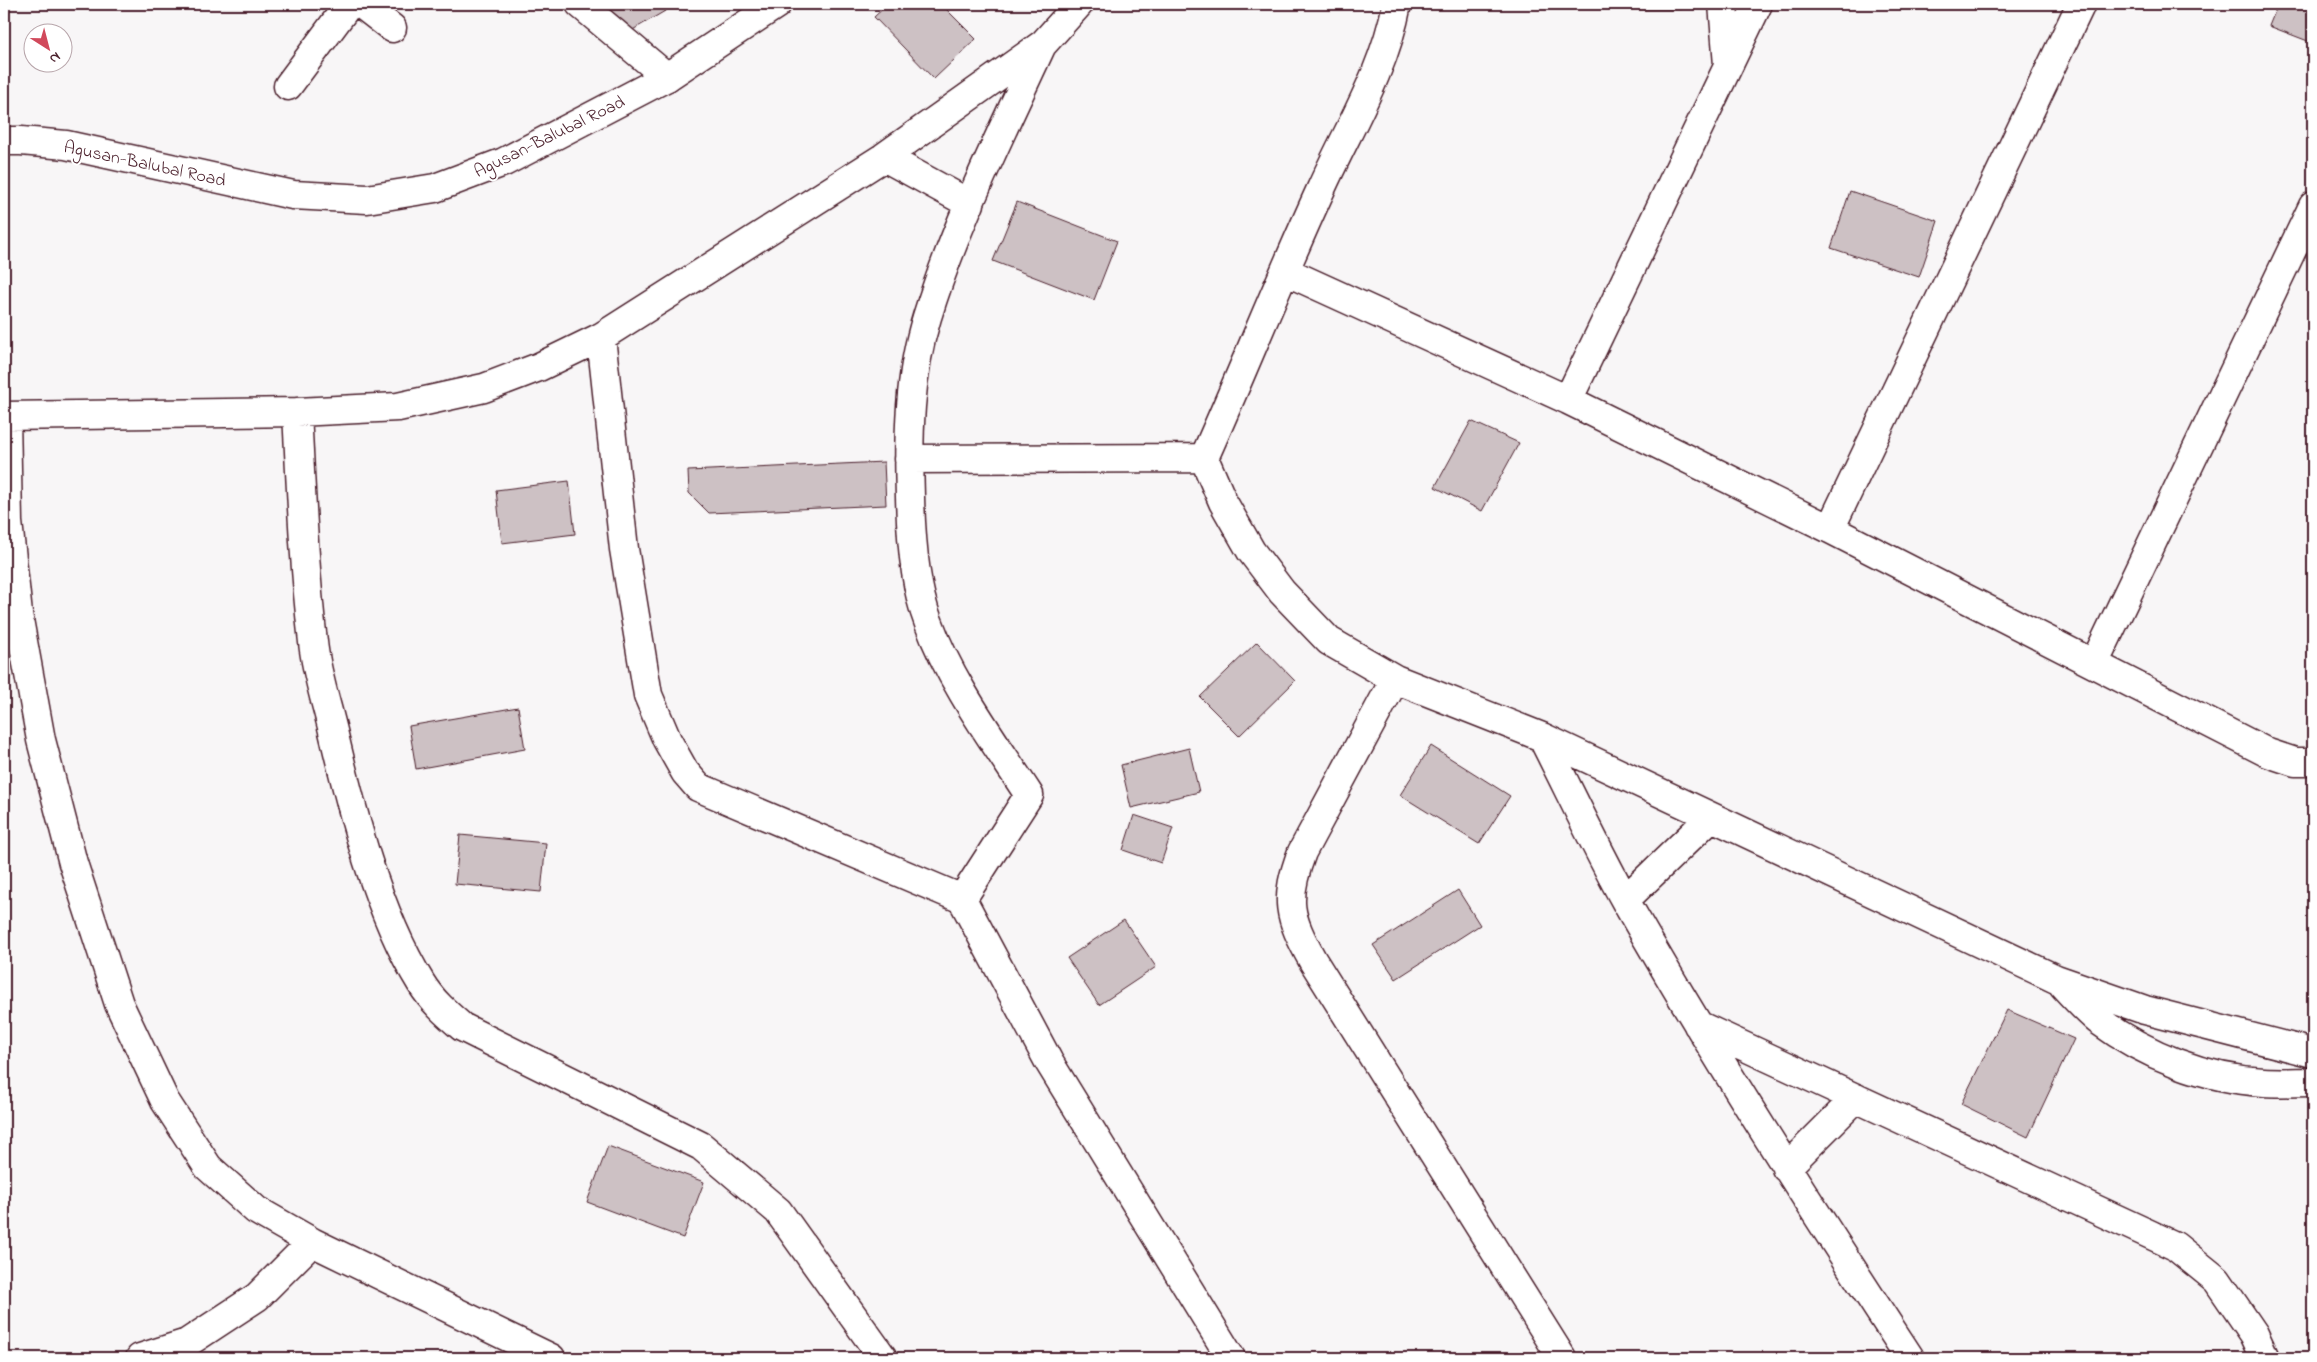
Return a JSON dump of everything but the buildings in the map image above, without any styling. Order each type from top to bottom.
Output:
[{"type":"street","points":[[288,86],[349,4]]},
{"type":"street","points":[[361,4],[392,28]]},
{"type":"street","points":[[580,4],[667,77]]},
{"type":"street","name":"Agusan-Balubal Road","points":[[4,141],[21,140],[66,145],[293,195],[367,199],[435,188],[504,162],[667,77],[777,4]]},
{"type":"street","points":[[551,1358],[312,1242],[256,1210],[208,1167],[165,1101],[119,1004],[73,863],[41,740],[16,605],[8,522],[5,416],[297,412],[398,407],[484,388],[539,367],[601,337],[884,158],[1043,44],[1079,4]]},
{"type":"street","points":[[1396,4],[1392,31],[1379,70],[1321,188],[1204,458],[1223,502],[1251,551],[1282,592],[1329,641],[1395,679],[1542,737],[1710,818],[2056,979],[2154,1012],[2313,1053]]},
{"type":"street","points":[[1723,4],[1728,65]]},
{"type":"street","points":[[1568,400],[1758,4]]},
{"type":"street","points":[[1830,530],[2081,4]]},
{"type":"street","points":[[962,898],[1030,795],[974,710],[940,651],[927,620],[912,546],[909,459],[913,391],[927,317],[970,204],[1043,44]]},
{"type":"street","points":[[884,158],[970,204]]},
{"type":"street","points":[[2094,664],[2313,206]]},
{"type":"street","points":[[1285,271],[1568,400],[1830,530],[2268,753],[2295,762],[2313,762]]},
{"type":"street","points":[[601,337],[624,549],[648,695],[667,740],[685,772],[698,787],[962,898],[1049,1062],[1231,1358]]},
{"type":"street","points":[[297,412],[301,505],[313,644],[352,810],[378,890],[406,955],[422,984],[442,1010],[462,1027],[572,1080],[701,1146],[778,1211],[883,1358]]},
{"type":"street","points":[[909,459],[1204,458]]},
{"type":"street","points":[[1395,679],[1302,852],[1292,880],[1290,907],[1298,933],[1313,961],[1562,1358]]},
{"type":"street","points":[[1542,737],[1625,900],[1698,1025],[1786,1168],[1910,1358]]},
{"type":"street","points":[[1625,900],[1710,818]]},
{"type":"street","points":[[2056,979],[2098,1019],[2135,1044],[2178,1064],[2220,1076],[2263,1082],[2313,1082]]},
{"type":"street","points":[[1698,1025],[2175,1246],[2217,1280],[2254,1334],[2265,1358]]},
{"type":"street","points":[[1786,1168],[1856,1098]]},
{"type":"street","points":[[140,1358],[187,1343],[257,1297],[312,1242]]}]
